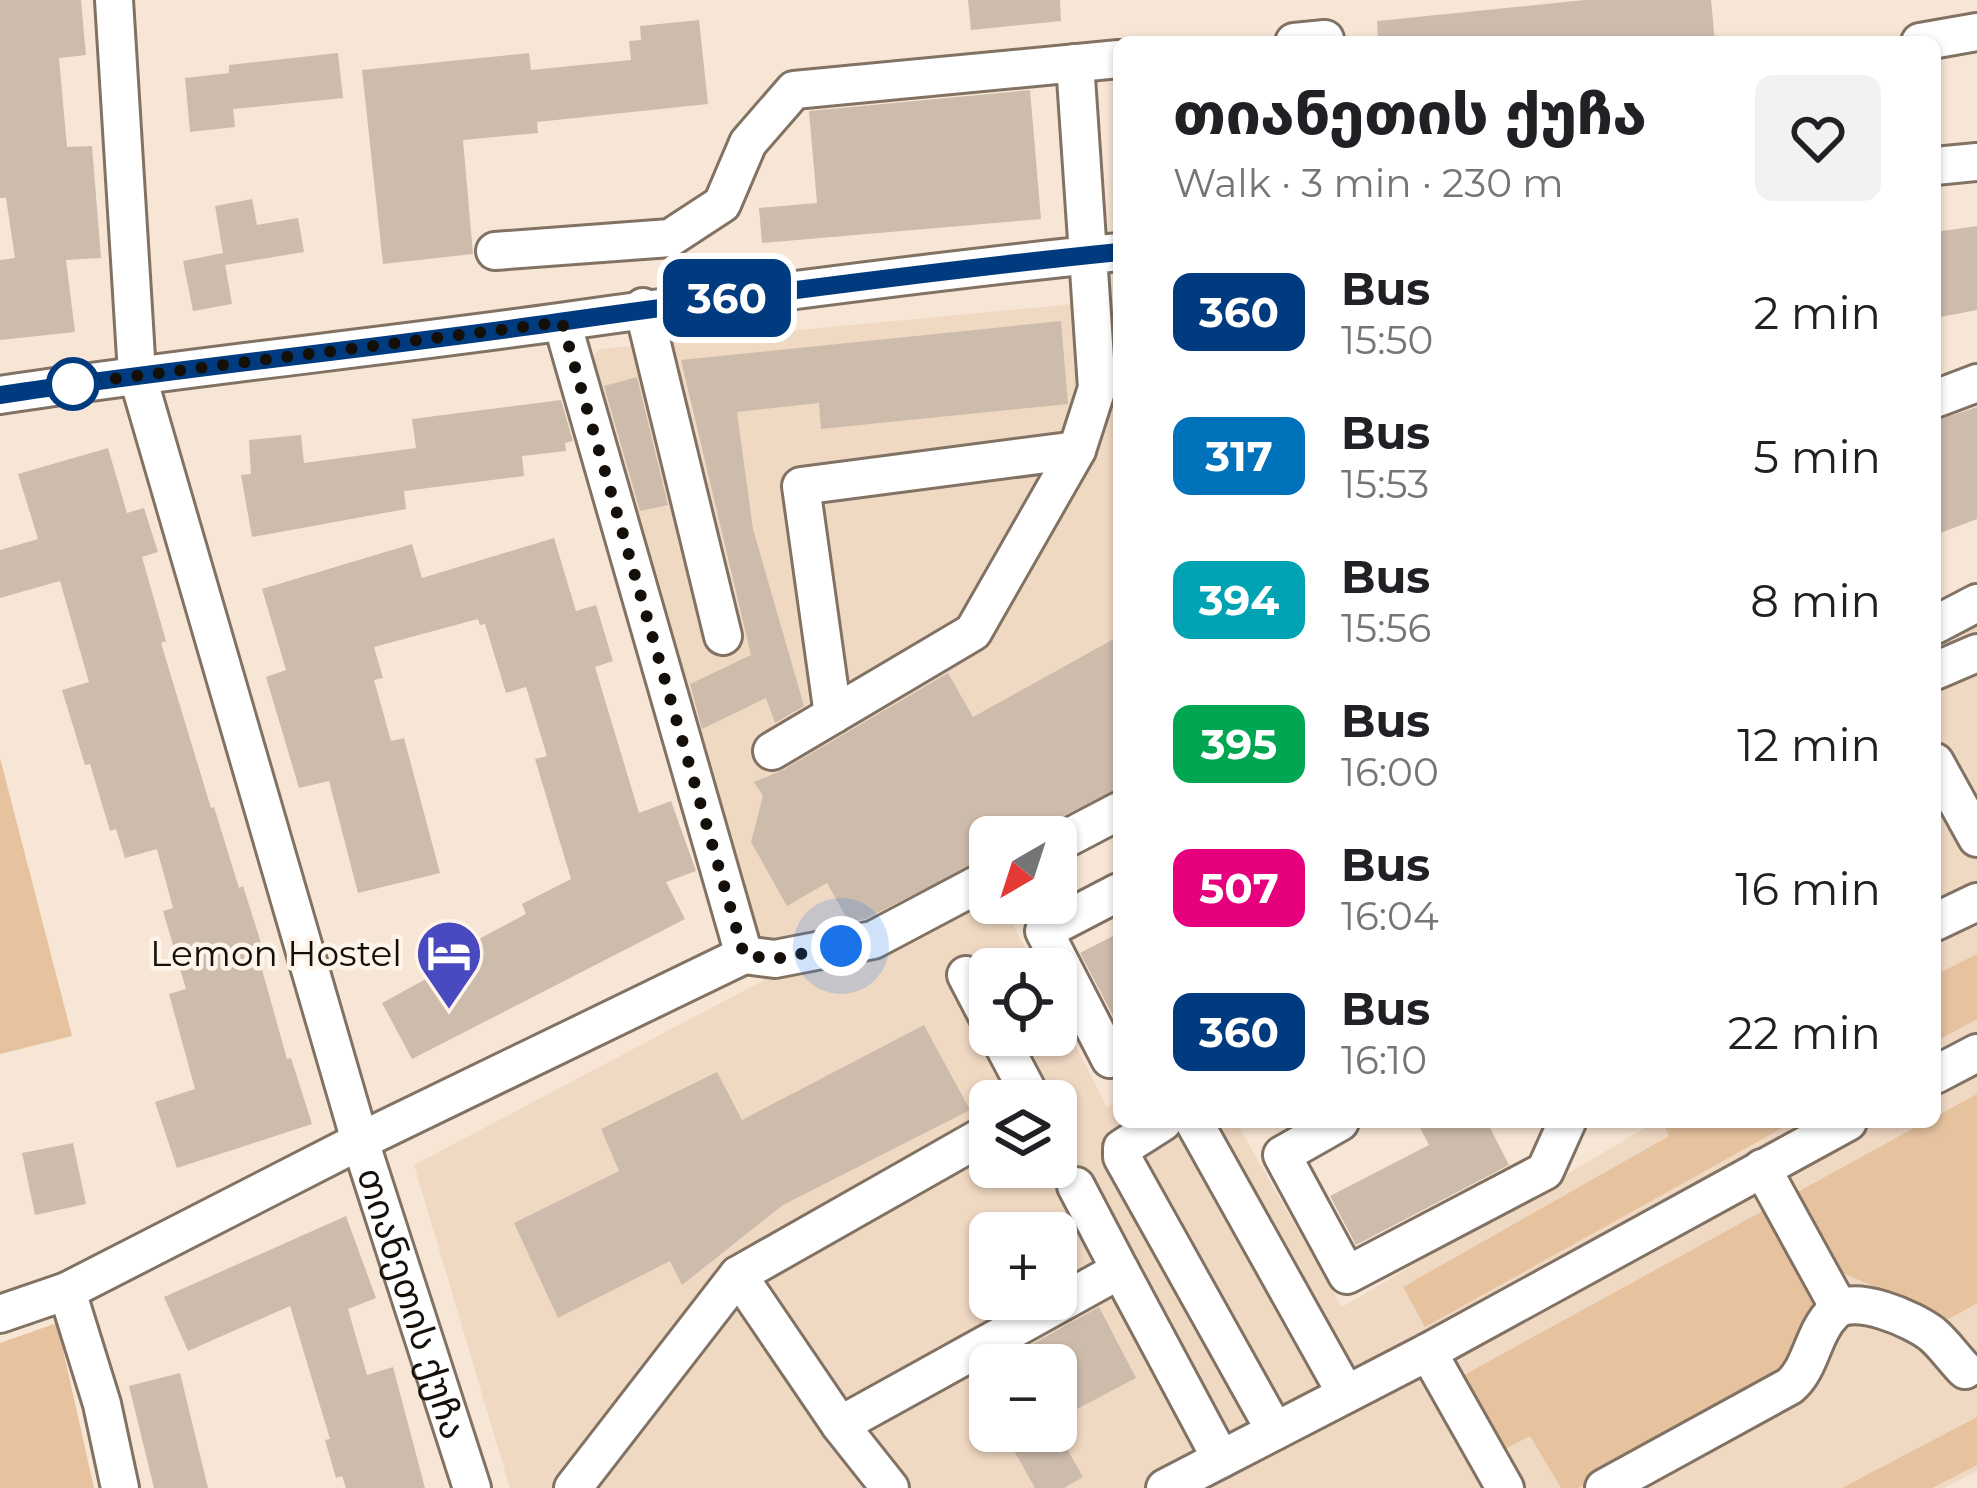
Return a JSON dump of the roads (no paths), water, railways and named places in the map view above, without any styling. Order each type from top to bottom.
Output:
[{"type":"street","name":"თიანეთის ქუჩა","points":[[114,0],[137,374],[360,1141],[472,1488]]},
{"type":"street","points":[[1941,38],[1977,32]]},
{"type":"street","points":[[495,251],[670,238],[722,204],[748,143],[794,90],[1113,60]]},
{"type":"street","points":[[772,751],[973,632],[1077,450],[1097,388],[1104,253],[1075,63]]},
{"type":"street","points":[[1941,165],[1977,162]]},
{"type":"street","points":[[0,395],[643,308],[1104,253]]},
{"type":"street","points":[[643,308],[723,636]]},
{"type":"street","points":[[562,322],[744,955]]},
{"type":"street","points":[[1941,397],[1977,382]]},
{"type":"street","points":[[833,715],[801,486],[1077,450]]},
{"type":"street","points":[[1941,622],[1977,603]]},
{"type":"street","points":[[1941,668],[1977,653]]},
{"type":"street","points":[[1941,773],[1977,838]]},
{"type":"street","points":[[1077,833],[1113,814]]},
{"type":"street","points":[[0,1314],[68,1291],[360,1141],[744,955],[775,959],[873,940],[969,889]]},
{"type":"street","points":[[1113,895],[1044,932],[1113,1057]]},
{"type":"street","points":[[1941,919],[1977,902]]},
{"type":"street","points":[[966,975],[969,981]]},
{"type":"street","points":[[1941,1072],[1977,1053]]},
{"type":"street","points":[[1152,1128],[1128,1142],[1122,1156],[1275,1431]]},
{"type":"street","points":[[1197,1128],[1346,1394]]},
{"type":"street","points":[[1329,1128],[1282,1155],[1347,1275],[1545,1171],[1564,1128]]},
{"type":"street","points":[[1165,1488],[1428,1352],[1837,1128]]},
{"type":"street","points":[[573,1488],[738,1275],[969,1144]]},
{"type":"street","points":[[1762,1168],[1839,1308]]},
{"type":"street","points":[[1077,1188],[1220,1459]]},
{"type":"street","points":[[840,1425],[1120,1270]]},
{"type":"street","points":[[738,1275],[840,1425],[890,1488]]},
{"type":"street","points":[[68,1291],[102,1405],[120,1488]]},
{"type":"street","points":[[1604,1488],[1790,1386],[1802,1376],[1817,1339],[1839,1308],[1852,1303],[1931,1333],[1965,1370]]},
{"type":"street","points":[[1428,1352],[1505,1488]]},
{"type":"place","name":"Lemon Hostel","points":[[449,1012]]}]
